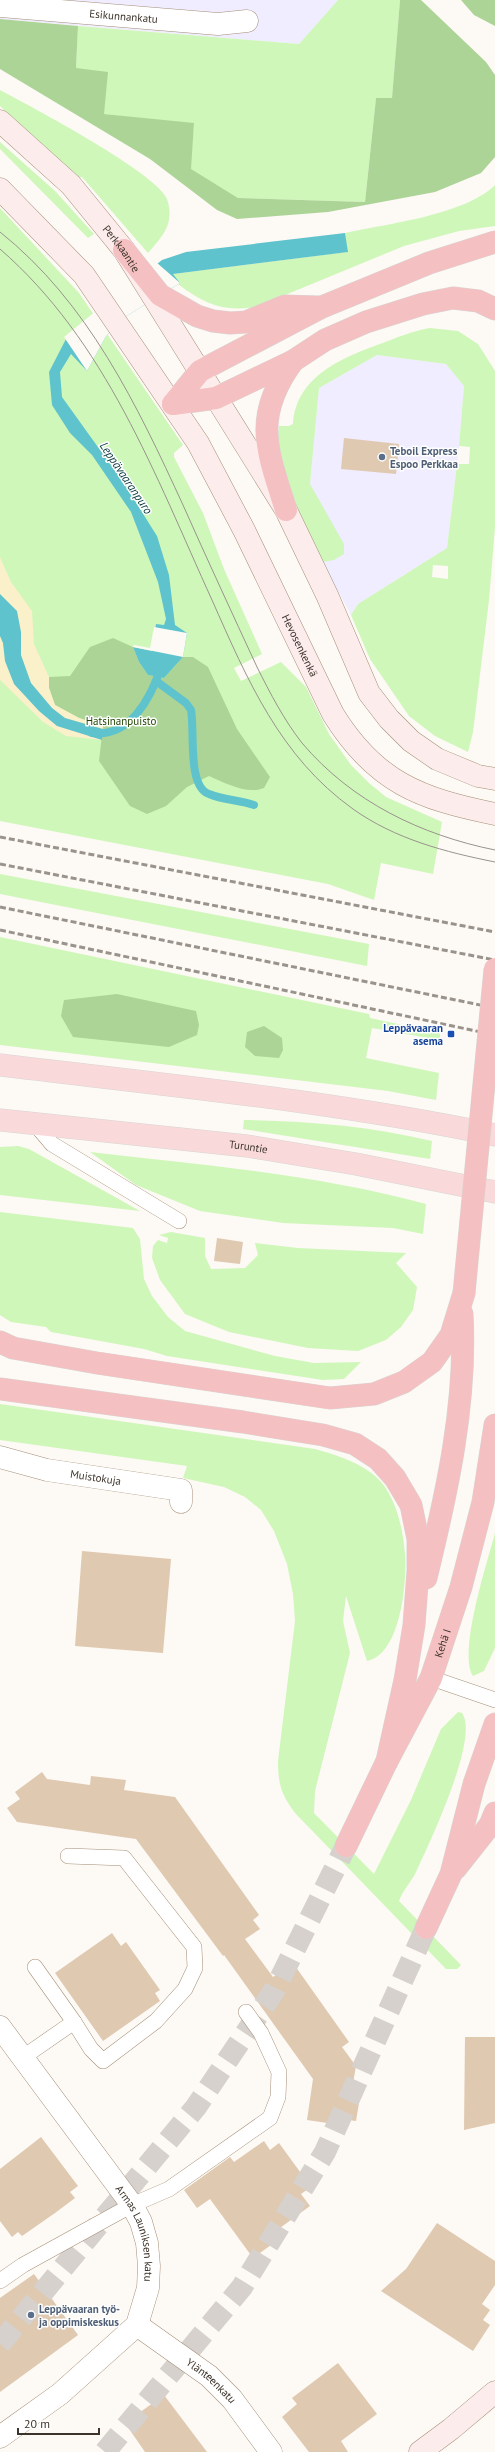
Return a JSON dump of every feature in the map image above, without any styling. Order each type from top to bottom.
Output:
[{"type":"highway","points":[[173,404],[200,371],[322,307],[422,266],[495,242]]},
{"type":"highway","points":[[124,250],[157,297],[197,316],[212,321],[230,323],[246,322],[285,306],[322,307]]},
{"type":"highway","points":[[173,404],[216,398],[293,361],[332,337],[366,322],[423,304],[453,298],[478,301],[495,309]]},
{"type":"highway","points":[[286,510],[268,454],[265,433],[274,392],[293,361]]},
{"type":"highway","points":[[387,1761],[405,1680],[414,1625],[442,1513],[455,1435],[464,1353],[463,1299],[495,969]]},
{"type":"highway","points":[[0,1342],[13,1348],[98,1363],[330,1398],[374,1394],[404,1382],[432,1362],[451,1335],[463,1299]]},
{"type":"highway","points":[[0,1389],[243,1422],[323,1435],[355,1444],[378,1459],[395,1478],[410,1506],[418,1539],[418,1571],[414,1625]]},
{"type":"highway","name":"Kehä I","points":[[346,1846],[387,1761],[431,1678],[461,1588],[483,1502],[495,1425]]},
{"type":"highway","points":[[426,1928],[451,1874],[474,1784],[495,1724]]},
{"type":"highway","points":[[451,1874],[490,1826],[495,1813]]},
{"type":"main road","name":"Perkkaantie","points":[[0,121],[71,185],[124,250]]},
{"type":"main road","points":[[0,188],[84,276],[118,322],[173,404]]},
{"type":"main road","points":[[157,297],[216,398],[286,510],[327,595],[369,693],[389,719],[411,741],[437,759],[478,776],[495,780]]},
{"type":"main road","name":"Hevosenkenkä","points":[[173,404],[215,473],[333,714],[363,756],[379,770],[406,787],[430,798],[495,814]]},
{"type":"main road","points":[[0,1064],[288,1100],[414,1118],[495,1135]]},
{"type":"main road","name":"Turuntie","points":[[0,1120],[247,1146],[356,1164],[495,1192]]},
{"type":"main road","points":[[420,2452],[451,2429],[495,2392]]},
{"type":"street","name":"Esikunnankatu","points":[[0,6],[218,24],[247,21]]},
{"type":"street","name":"Muistokuja","points":[[0,1457],[47,1470],[181,1490],[181,1502]]},
{"type":"street","name":"Armas Launiksen katu","points":[[0,2027],[132,2205],[141,2222],[148,2243],[149,2266],[148,2288],[137,2325]]},
{"type":"street","points":[[0,2437],[60,2394],[137,2325]]},
{"type":"street","name":"Ylänteenkatu","points":[[137,2325],[209,2376],[232,2399],[271,2452]]},
{"type":"lane","points":[[35,1124],[52,1144],[179,1221]]},
{"type":"lane","points":[[431,1678],[495,1700]]},
{"type":"lane","points":[[35,1967],[91,2049],[103,2062],[156,2021],[185,1989],[195,1968],[194,1947],[124,1858],[68,1856]]},
{"type":"lane","points":[[0,2282],[23,2266],[132,2205],[169,2189],[270,2118],[278,2097],[279,2072],[260,2033],[246,2012]]},
{"type":"lane","points":[[22,2058],[74,2022]]},
{"type":"shaded area","points":[[0,0],[338,0],[299,44],[0,19]]},
{"type":"shaded area","points":[[377,355],[446,364],[464,386],[459,446],[447,548],[358,604],[351,615],[322,562],[310,484],[319,388]]},
{"type":"green space","points":[[338,0],[400,0],[392,99],[376,98],[365,202],[238,198],[190,169],[194,124],[104,114],[76,68],[78,26],[299,44]]},
{"type":"green space","points":[[400,0],[421,0],[486,62],[495,75],[495,157],[481,173],[435,192],[328,212],[237,219],[217,210],[150,159],[0,69],[0,19],[78,26],[76,68],[108,72],[104,114],[194,123],[191,169],[238,198],[365,202],[376,98],[392,98]]},
{"type":"green space","points":[[461,0],[495,0],[495,26],[474,15]]},
{"type":"green space","points":[[0,90],[118,157],[141,173],[158,188],[167,199],[170,215],[163,235],[148,253],[82,177],[77,178],[0,106]]},
{"type":"green space","points":[[0,142],[55,191],[94,234],[88,238],[0,149]]},
{"type":"green space","points":[[495,185],[495,226],[459,231],[404,246],[256,307],[234,308],[214,305],[187,291],[178,284],[180,283],[172,274],[347,252],[345,233],[403,222],[445,211],[465,204],[482,195]]},
{"type":"green space","name":"Hatsinanpuisto","points":[[0,208],[79,293],[183,445],[174,453],[174,457],[203,513],[224,569],[262,654],[234,668],[241,681],[281,662],[306,687],[329,734],[351,765],[369,783],[386,797],[442,822],[433,874],[381,863],[374,900],[328,884],[0,821]]},
{"type":"green space","points":[[430,328],[458,331],[478,344],[495,371],[495,527],[489,600],[473,732],[468,752],[435,736],[409,716],[370,659],[351,615],[358,604],[447,548],[457,464],[469,464],[470,447],[459,446],[464,386],[446,364],[377,355],[319,388],[310,484],[344,544],[344,554],[334,560],[322,562],[286,487],[276,452],[279,426],[289,426],[293,424],[296,408],[302,394],[323,372],[350,356],[423,329]],"holes":[[[433,565],[448,566],[448,579],[432,577]]]},
{"type":"green space","points":[[113,638],[133,647],[139,662],[148,675],[164,678],[183,657],[193,657],[208,667],[237,729],[270,777],[264,788],[257,790],[243,789],[229,785],[209,776],[187,787],[166,806],[147,814],[130,806],[99,761],[103,726],[79,718],[55,705],[49,688],[49,677],[70,676],[90,647]]},
{"type":"green space","points":[[0,874],[369,944],[367,966],[0,894]]},
{"type":"green space","points":[[0,937],[369,1014],[370,1018],[440,1033],[440,1040],[372,1028],[366,1058],[439,1073],[436,1100],[388,1091],[0,1045]]},
{"type":"green space","points":[[117,994],[196,1011],[199,1025],[197,1035],[169,1047],[73,1037],[61,1016],[64,1000]]},
{"type":"green space","points":[[264,1026],[282,1038],[283,1050],[279,1058],[255,1056],[245,1047],[247,1032]]},
{"type":"green space","points":[[244,1120],[338,1125],[432,1141],[430,1159],[243,1129]]},
{"type":"green space","points":[[18,1146],[29,1149],[140,1211],[0,1195],[0,1147]]},
{"type":"green space","points":[[90,1152],[217,1166],[301,1178],[343,1185],[426,1204],[423,1234],[393,1228],[283,1223],[200,1211],[136,1185]]},
{"type":"green space","points":[[0,1212],[133,1228],[140,1239],[144,1279],[152,1296],[168,1317],[185,1331],[275,1356],[314,1363],[361,1362],[344,1379],[323,1380],[167,1356],[144,1349],[51,1332],[46,1327],[11,1322],[0,1315]]},
{"type":"green space","points":[[171,1232],[205,1238],[205,1256],[211,1269],[245,1268],[258,1255],[255,1243],[298,1248],[406,1253],[396,1263],[417,1287],[413,1310],[401,1327],[386,1340],[358,1351],[308,1348],[229,1332],[185,1314],[160,1280],[152,1258],[153,1246],[158,1240],[167,1243],[168,1238],[159,1235]]},
{"type":"green space","points":[[0,1404],[315,1449],[342,1457],[360,1465],[382,1483],[395,1507],[401,1526],[404,1545],[405,1582],[400,1615],[388,1645],[378,1656],[367,1661],[346,1596],[343,1621],[350,1653],[315,1791],[314,1813],[374,1874],[411,1800],[441,1729],[458,1712],[462,1713],[466,1726],[464,1744],[451,1791],[416,1872],[399,1901],[461,1965],[457,1969],[446,1969],[295,1813],[283,1794],[280,1783],[278,1761],[295,1621],[293,1594],[287,1564],[274,1531],[261,1510],[245,1497],[224,1487],[183,1478],[187,1466],[0,1440]]},
{"type":"green space","points":[[495,1533],[495,1648],[484,1671],[473,1676],[469,1664],[471,1628],[475,1607]]},
{"type":"sand","points":[[0,557],[11,582],[32,611],[34,644],[49,677],[49,688],[55,705],[79,718],[103,726],[102,740],[66,736],[43,722],[0,680]]},
{"type":"water","points":[[345,233],[348,252],[173,274],[180,283],[117,322],[105,338],[87,371],[71,354],[60,372],[62,397],[123,482],[157,536],[169,575],[175,625],[187,633],[183,657],[164,678],[148,675],[139,662],[133,647],[152,651],[156,624],[164,625],[166,619],[158,582],[131,512],[92,455],[70,433],[52,405],[49,372],[67,337],[162,260],[186,252]]},
{"type":"water","points":[[0,594],[17,611],[21,632],[21,655],[31,683],[52,708],[65,718],[103,729],[102,740],[57,726],[39,711],[14,684],[5,661],[3,643],[0,636]]},
{"type":"pier","points":[[156,262],[180,283],[117,322],[105,338],[87,371],[64,337]]},
{"type":"pier","points":[[154,627],[187,633],[183,657],[133,647],[134,645],[150,648]]},
{"type":"building","points":[[344,438],[399,444],[396,474],[341,469]]},
{"type":"building","points":[[217,1238],[243,1242],[240,1264],[214,1261]]},
{"type":"building","points":[[82,1551],[171,1559],[163,1653],[75,1646]]},
{"type":"building","points":[[42,1772],[47,1779],[90,1785],[91,1776],[126,1780],[124,1790],[175,1797],[259,1915],[253,1920],[260,1929],[245,1939],[273,1977],[293,1963],[349,2042],[342,2047],[356,2066],[352,2089],[361,2091],[356,2121],[349,2120],[348,2126],[307,2120],[313,2079],[224,1955],[223,1956],[136,1839],[17,1822],[7,1808],[20,1799],[15,1792]]},
{"type":"building","points":[[112,1933],[121,1946],[126,1942],[160,1990],[155,1993],[160,2001],[103,2041],[55,1973]]},
{"type":"building","points":[[465,2037],[495,2037],[495,2123],[464,2130]]},
{"type":"building","points":[[41,2137],[78,2186],[70,2192],[75,2198],[22,2236],[18,2232],[12,2237],[0,2221],[0,2169]]},
{"type":"building","points":[[264,2141],[270,2150],[279,2143],[311,2187],[301,2194],[310,2206],[273,2233],[278,2240],[253,2258],[210,2199],[197,2208],[184,2190],[230,2157],[234,2162]]},
{"type":"building","points":[[437,2223],[495,2261],[495,2285],[482,2304],[490,2310],[483,2320],[490,2325],[473,2351],[381,2291],[406,2269]]},
{"type":"building","points":[[34,2274],[78,2335],[0,2392],[0,2298]]},
{"type":"building","points":[[338,2363],[377,2414],[341,2441],[348,2452],[309,2452],[282,2417],[297,2404],[292,2398]]},
{"type":"building","points":[[164,2395],[207,2452],[145,2452],[125,2423]]},
{"type":"waterway","name":"Leppävaaranpuro","points":[[92,733],[105,733],[117,729],[137,714],[145,703],[157,679],[161,667]]},
{"type":"waterway","points":[[156,681],[186,703],[191,710],[193,757],[197,781],[202,789],[214,796],[254,805]]},
{"type":"tunnel","points":[[0,2344],[196,2107],[274,1991],[346,1846]]},
{"type":"tunnel","points":[[105,2452],[242,2287],[325,2152],[426,1928]]},
{"type":"tram line","points":[[0,232],[31,260],[59,290],[107,357],[128,393],[166,467],[262,677],[283,716],[302,743],[322,764],[343,782],[366,799],[390,813],[441,835],[468,844],[495,850]]},
{"type":"tram line","points":[[0,249],[37,285],[70,325],[99,368],[148,458],[225,630],[253,687],[268,715],[305,766],[327,788],[353,809],[386,829],[439,849],[495,862]]},
{"type":"railway","points":[[0,837],[495,932]]},
{"type":"railway","points":[[0,864],[495,960]]},
{"type":"railway","points":[[0,907],[495,1008]]},
{"type":"railway","points":[[0,930],[495,1035]]},
{"type":"place","name":"Teboil Express Espoo Perkkaa","points":[[382,457]]},
{"type":"place","name":"Leppävaaran asema","points":[[451,1034]]},
{"type":"place","name":"Leppävaaran työ- ja oppimiskeskus","points":[[31,2315]]}]
